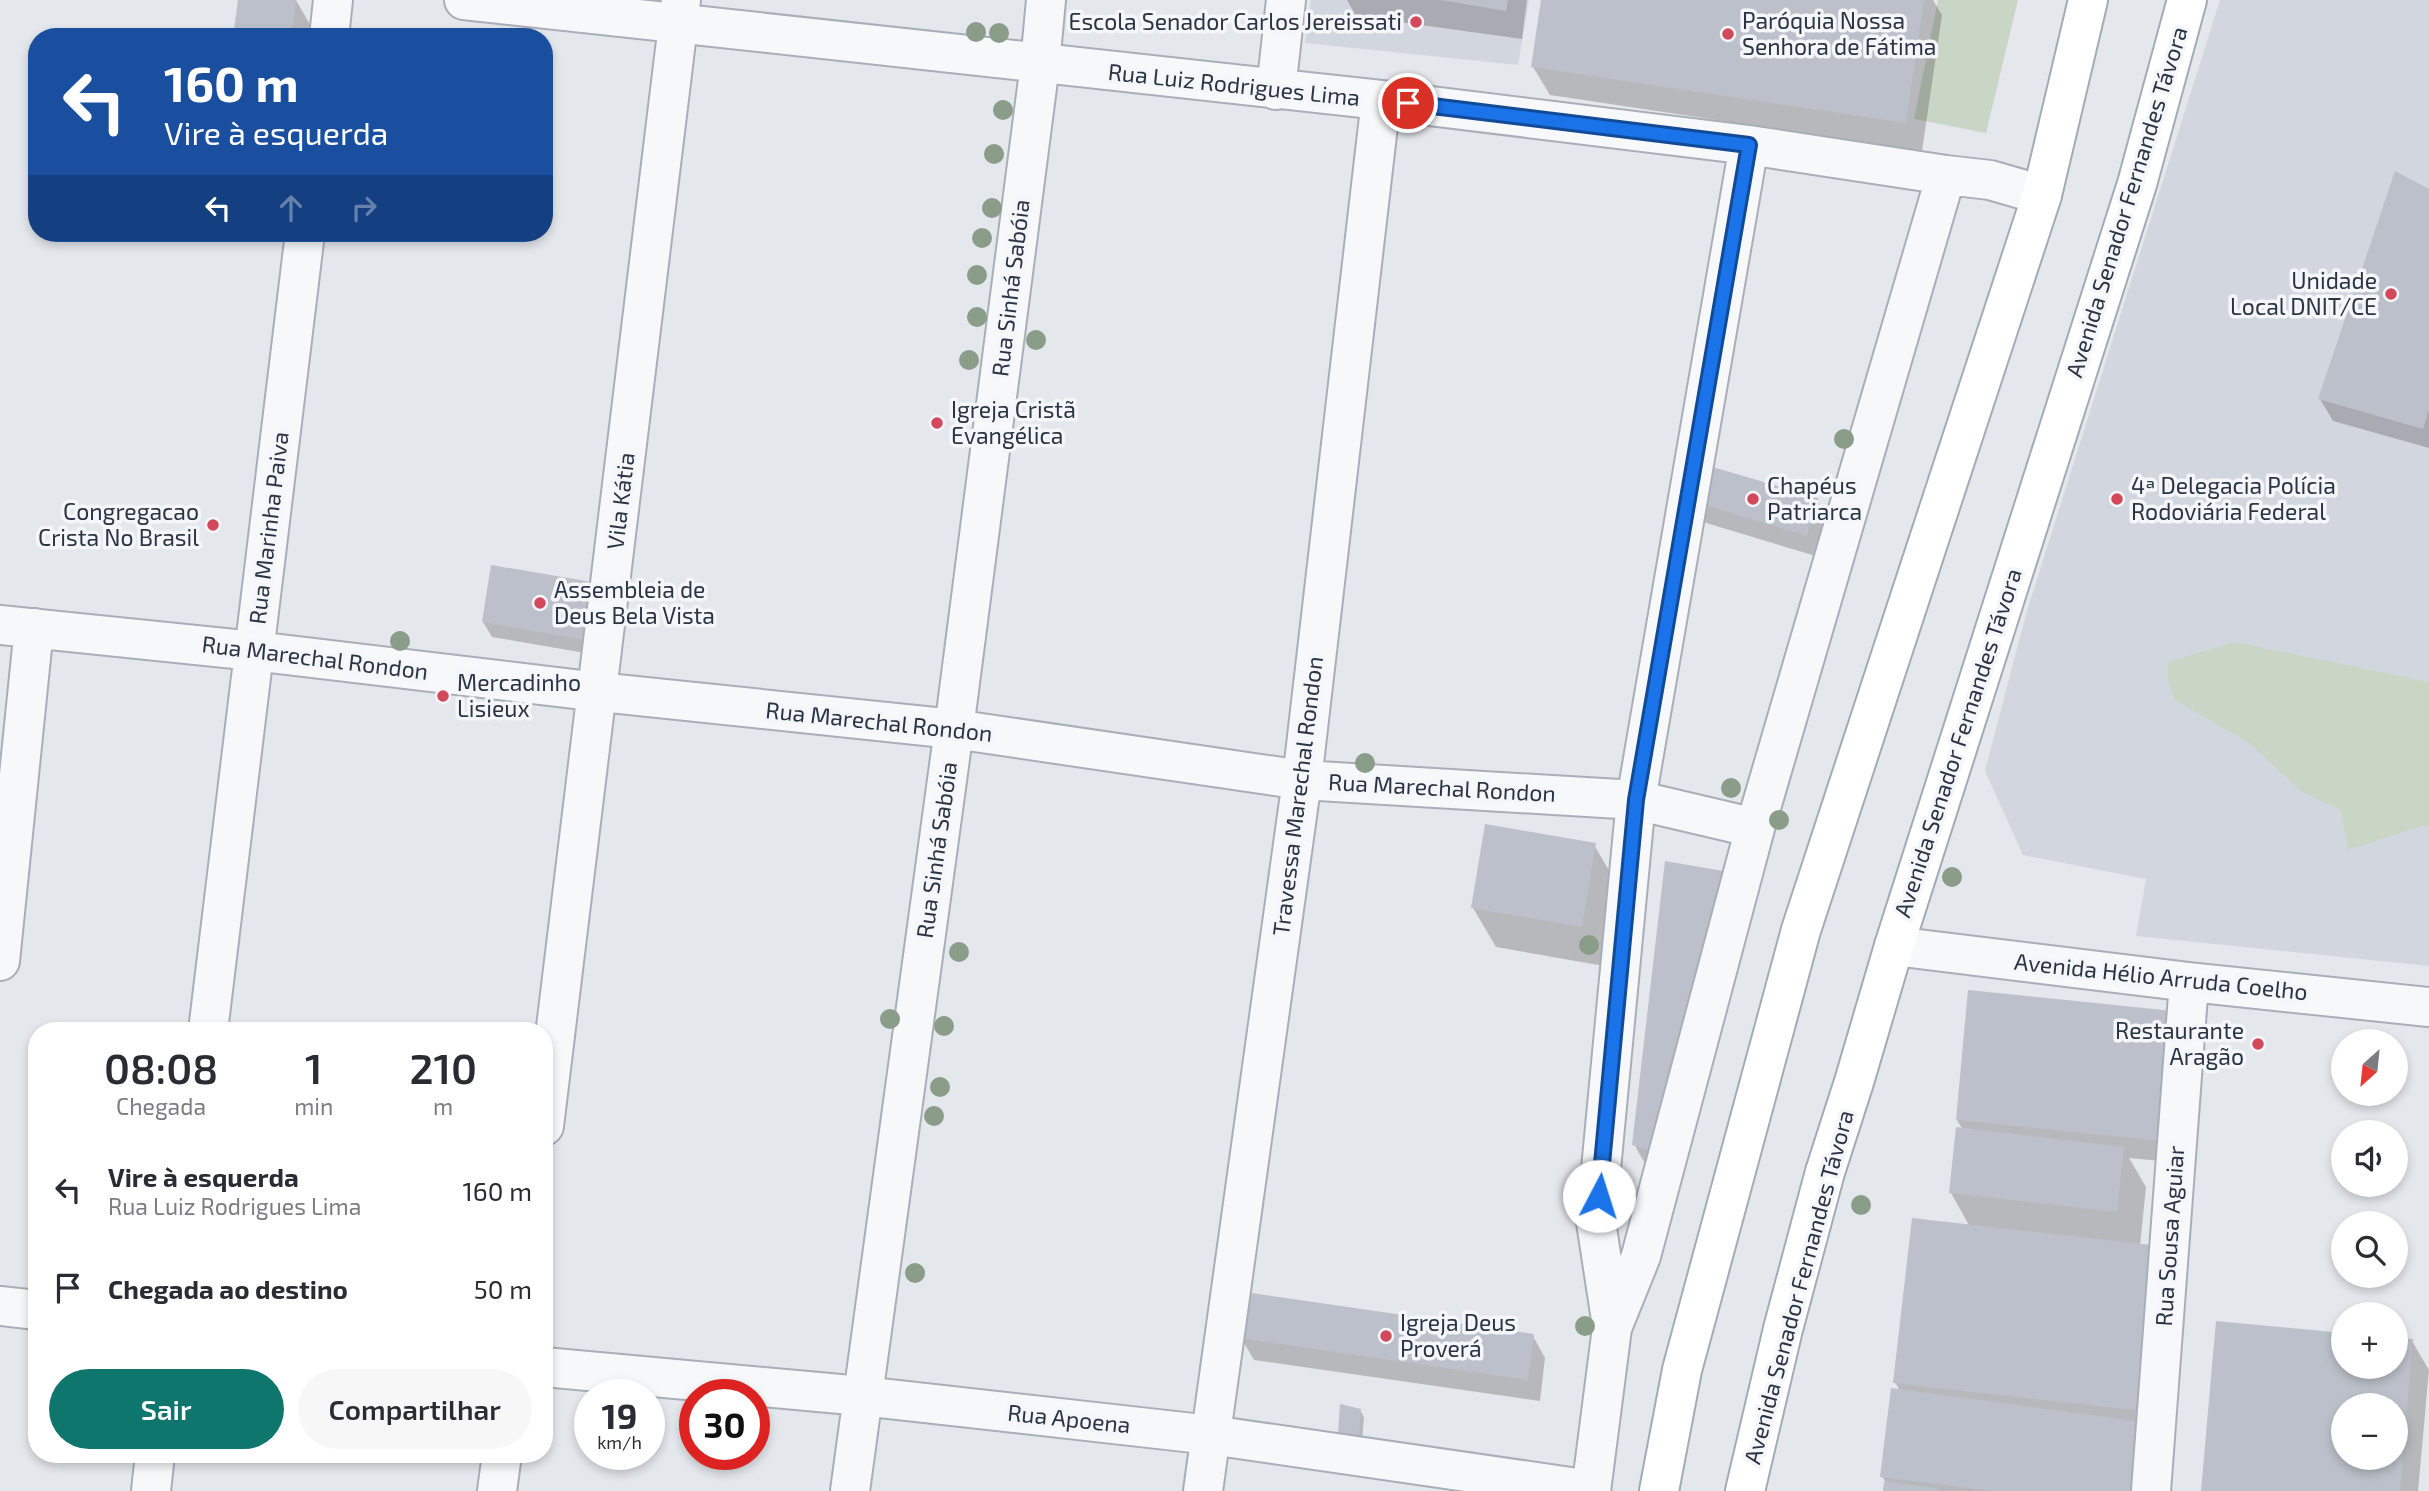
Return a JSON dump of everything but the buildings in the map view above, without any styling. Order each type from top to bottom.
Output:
[{"type":"main road","points":[[1659,1491],[1682,1370],[1801,930],[2042,195],[2088,0]]},
{"type":"main road","name":"Avenida Senador Fernandes Távora","points":[[1745,1491],[1783,1329],[1825,1172],[1894,946],[2137,184],[2188,0]]},
{"type":"street","points":[[330,28],[333,0]]},
{"type":"street","name":"Rua Luiz Rodrigues Lima","points":[[464,0],[680,11],[1040,64],[1381,100],[1749,145],[1990,180],[2042,195]]},
{"type":"street","name":"Rua Sinhá Sabóia","points":[[850,1491],[954,729],[1046,0]]},
{"type":"street","points":[[1276,90],[1286,0]]},
{"type":"street","name":"Vila Kátia","points":[[553,1054],[680,11]]},
{"type":"street","name":"Travessa Marechal Rondon","points":[[1202,1491],[1302,780],[1381,100]]},
{"type":"street","points":[[1612,1328],[1596,1222],[1636,800],[1749,145]]},
{"type":"street","points":[[1591,1490],[1612,1328],[1641,1256],[1755,828],[1946,175]]},
{"type":"street","name":"Rua Marinha Paiva","points":[[209,1022],[304,242]]},
{"type":"street","points":[[0,961],[17,626]]},
{"type":"street","name":"Rua Marechal Rondon","points":[[17,626],[598,692],[954,729],[1302,780],[1636,800],[1755,828]]},
{"type":"street","name":"Avenida Hélio Arruda Coelho","points":[[1894,946],[2189,982],[2429,1007]]},
{"type":"street","name":"Rua Sousa Aguiar","points":[[2151,1491],[2189,982]]},
{"type":"street","points":[[0,1306],[28,1309]]},
{"type":"street","name":"Rua Apoena","points":[[553,1368],[862,1396],[1211,1435],[1591,1490]]},
{"type":"street","points":[[151,1491],[154,1463]]},
{"type":"street","points":[[497,1491],[501,1463]]},
{"type":"shaded area","name":"Escola Senador Carlos Jereissati","points":[[1311,0],[1529,0],[1518,65],[1305,43]]},
{"type":"shaded area","points":[[2220,0],[2429,0],[2429,966],[2136,936],[2146,879],[2023,855],[1985,771],[2026,614]]},
{"type":"green space","points":[[1938,0],[2018,0],[1986,133],[1914,119]]},
{"type":"green space","points":[[2235,642],[2429,682],[2429,826],[2348,850],[2341,810],[2302,792],[2249,743],[2175,700],[2168,681],[2168,662]]},
{"type":"place","name":"Escola Senador Carlos Jereissati","points":[[1416,22]]},
{"type":"place","name":"Paróquia Nossa Senhora de Fátima","points":[[1728,34]]},
{"type":"place","name":"Unidade Local DNIT/CE","points":[[2391,294]]},
{"type":"place","name":"Igreja Cristã Evangélica","points":[[937,423]]},
{"type":"place","name":"Chapéus Patriarca","points":[[1753,499]]},
{"type":"place","name":"4ª Delegacia Polícia Rodoviária Federal","points":[[2117,499]]},
{"type":"place","name":"Congregacao Crista No Brasil","points":[[213,525]]},
{"type":"place","name":"Assembleia de Deus Bela Vista","points":[[540,603]]},
{"type":"place","name":"Mercadinho Lisieux","points":[[443,696]]},
{"type":"place","name":"Restaurante Aragão","points":[[2258,1044]]},
{"type":"place","name":"Igreja Deus Proverá","points":[[1386,1336]]},
{"type":"route","points":[[1408,103],[1749,145],[1636,800],[1599,1196]]}]
